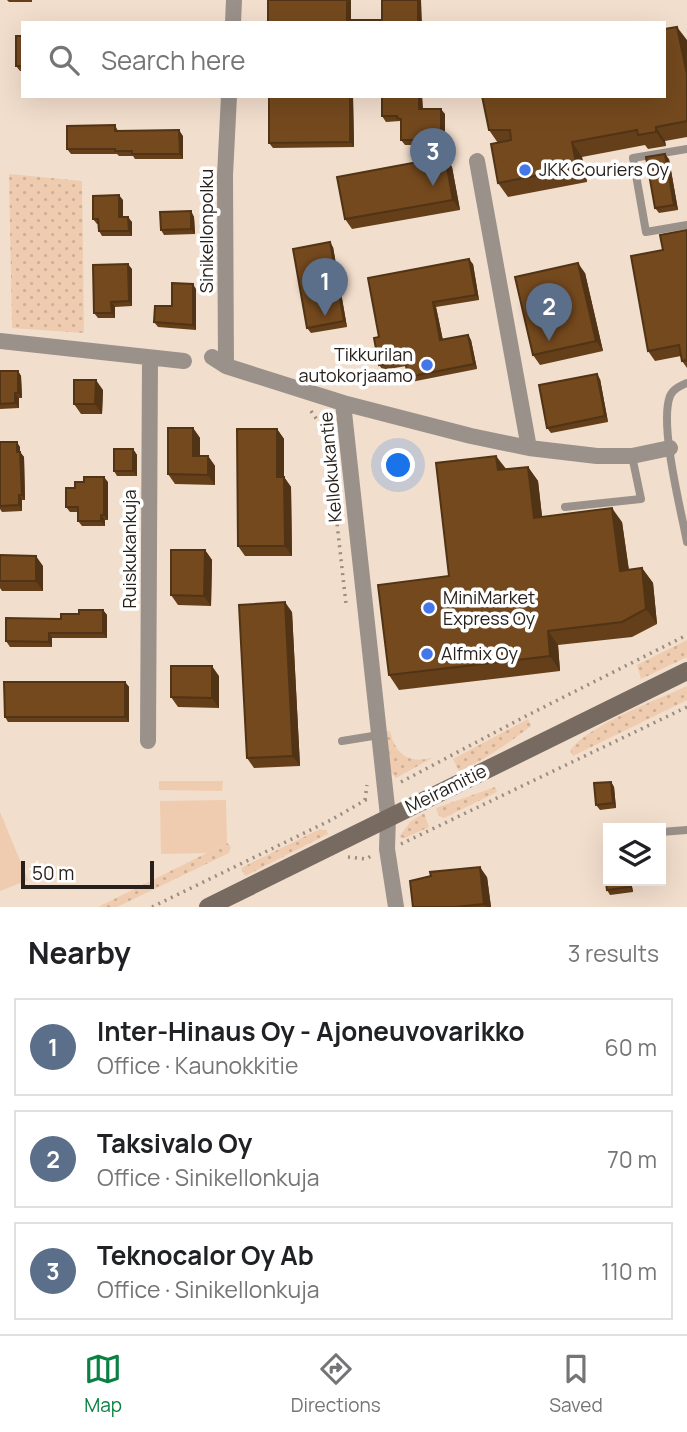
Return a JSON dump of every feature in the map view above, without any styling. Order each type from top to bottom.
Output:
[{"type":"main road","name":"Meiramitie","points":[[208,907],[687,671]]},
{"type":"street","points":[[233,21],[234,0]]},
{"type":"street","name":"Sinikellonpolku","points":[[226,366],[225,175],[229,98]]},
{"type":"street","points":[[477,161],[529,448]]},
{"type":"street","points":[[0,341],[184,361]]},
{"type":"street","points":[[212,357],[226,366],[343,403]]},
{"type":"street","name":"Ruiskukankuja","points":[[148,741],[150,358]]},
{"type":"street","name":"Kellokukantie","points":[[396,907],[387,849],[388,816],[343,403],[529,448],[597,456],[632,456],[670,448]]},
{"type":"lane","points":[[687,149],[633,158],[646,232],[687,225]]},
{"type":"lane","points":[[687,383],[675,389],[670,398],[667,425],[687,542]]},
{"type":"lane","points":[[565,507],[641,499],[632,456]]},
{"type":"lane","points":[[342,741],[379,736]]},
{"type":"lane","points":[[666,832],[687,830]]},
{"type":"path","points":[[294,388],[295,399],[310,410],[327,434],[347,613]]},
{"type":"path","points":[[152,907],[331,820],[526,716],[687,635]]},
{"type":"path","points":[[337,862],[348,857],[366,859],[415,839],[687,707]]},
{"type":"path","points":[[365,800],[366,774]]},
{"type":"shaded area","points":[[9,174],[82,181],[84,333],[12,328]]},
{"type":"shaded area","points":[[687,640],[687,657],[641,679],[637,665]]},
{"type":"shaded area","points":[[687,686],[687,700],[573,756],[570,750],[594,730]]},
{"type":"shaded area","points":[[528,719],[531,726],[496,751],[459,772],[453,759]]},
{"type":"shaded area","points":[[383,731],[390,731],[396,746],[405,756],[418,760],[434,757],[396,778],[390,771]]},
{"type":"shaded area","points":[[159,781],[223,781],[222,791],[159,790]]},
{"type":"shaded area","points":[[495,787],[497,792],[444,818],[439,816],[436,808]]},
{"type":"shaded area","points":[[226,800],[227,843],[207,853],[161,854],[160,801]]},
{"type":"shaded area","points":[[0,812],[28,880],[0,891]]},
{"type":"shaded area","points":[[424,813],[429,827],[405,838],[399,837],[410,822]]},
{"type":"shaded area","points":[[320,829],[328,834],[245,876],[241,868]]},
{"type":"shaded area","points":[[227,843],[231,847],[229,853],[117,907],[98,907]]},
{"type":"building","points":[[268,0],[347,0],[347,20],[382,20],[382,0],[418,0],[418,21],[268,21]]},
{"type":"building","points":[[677,27],[687,74],[687,121],[656,127],[656,132],[638,135],[637,130],[572,142],[577,168],[498,183],[491,144],[511,140],[510,130],[489,130],[482,98],[666,98],[666,29]]},
{"type":"building","points":[[16,36],[21,36],[21,66],[16,66]]},
{"type":"building","points":[[269,98],[350,98],[350,142],[269,143]]},
{"type":"building","points":[[382,98],[419,98],[419,109],[441,109],[441,140],[401,140],[401,119],[397,116],[382,116]]},
{"type":"building","points":[[115,125],[115,131],[179,130],[180,154],[132,154],[132,151],[115,149],[67,149],[67,126]]},
{"type":"building","points":[[665,154],[674,205],[655,208],[646,157]]},
{"type":"building","points":[[445,157],[453,200],[345,219],[337,177]]},
{"type":"building","points":[[119,195],[119,217],[128,217],[129,231],[99,231],[98,219],[93,219],[93,196]]},
{"type":"building","points":[[191,211],[191,229],[161,230],[160,212]]},
{"type":"building","points":[[687,230],[687,360],[682,361],[679,345],[648,351],[631,256],[663,250],[660,235]]},
{"type":"building","points":[[330,242],[344,321],[307,328],[293,249]]},
{"type":"building","points":[[469,259],[476,295],[433,302],[440,340],[468,335],[474,364],[408,377],[405,360],[379,365],[374,338],[379,337],[368,278]]},
{"type":"building","points":[[578,263],[596,341],[533,355],[515,277]]},
{"type":"building","points":[[128,264],[129,301],[111,302],[112,313],[94,313],[93,265]]},
{"type":"building","points":[[172,283],[193,284],[193,325],[154,322],[155,306],[172,306]]},
{"type":"building","points":[[0,371],[18,371],[15,403],[0,404]]},
{"type":"building","points":[[597,374],[605,416],[547,428],[539,385]]},
{"type":"building","points":[[74,380],[96,380],[95,404],[74,404]]},
{"type":"building","points":[[168,428],[193,428],[193,456],[208,456],[208,475],[168,474]]},
{"type":"building","points":[[237,429],[277,429],[277,477],[284,477],[285,546],[238,546]]},
{"type":"building","points":[[0,442],[17,442],[22,495],[19,495],[19,505],[0,506]]},
{"type":"building","points":[[114,449],[133,449],[133,471],[114,471]]},
{"type":"building","points":[[496,456],[498,470],[528,467],[534,518],[612,508],[620,571],[642,568],[646,609],[622,622],[548,631],[550,656],[389,675],[378,585],[449,576],[436,463]]},
{"type":"building","points":[[84,477],[104,477],[104,515],[101,515],[101,521],[78,521],[78,507],[66,507],[66,488],[75,488],[75,482],[84,482]]},
{"type":"building","points":[[171,550],[205,550],[204,596],[171,595]]},
{"type":"building","points":[[0,555],[36,556],[36,581],[0,581]]},
{"type":"building","points":[[285,602],[293,756],[247,758],[239,605]]},
{"type":"building","points":[[79,610],[103,610],[103,633],[49,633],[49,642],[6,641],[6,618],[61,619],[61,614],[79,614]]},
{"type":"building","points":[[171,666],[212,666],[212,698],[171,697]]},
{"type":"building","points":[[4,682],[125,682],[125,717],[5,717]]},
{"type":"building","points":[[611,782],[613,803],[596,805],[594,783]]},
{"type":"building","points":[[480,867],[484,904],[413,907],[410,881],[431,876],[430,872]]},
{"type":"building","points":[[606,886],[629,887],[607,890]]},
{"type":"place","name":"JKK Couriers Oy","points":[[525,170]]},
{"type":"place","name":"Teknocalor Oy Ab","points":[[433,186]]},
{"type":"place","name":"Inter-Hinaus Oy - Ajoneuvovarikko","points":[[325,316]]},
{"type":"place","name":"Taksivalo Oy","points":[[549,341]]},
{"type":"place","name":"Tikkurilan autokorjaamo","points":[[427,365]]},
{"type":"place","name":"MiniMarket Express Oy","points":[[429,608]]},
{"type":"place","name":"Alfmix Oy","points":[[427,654]]}]
